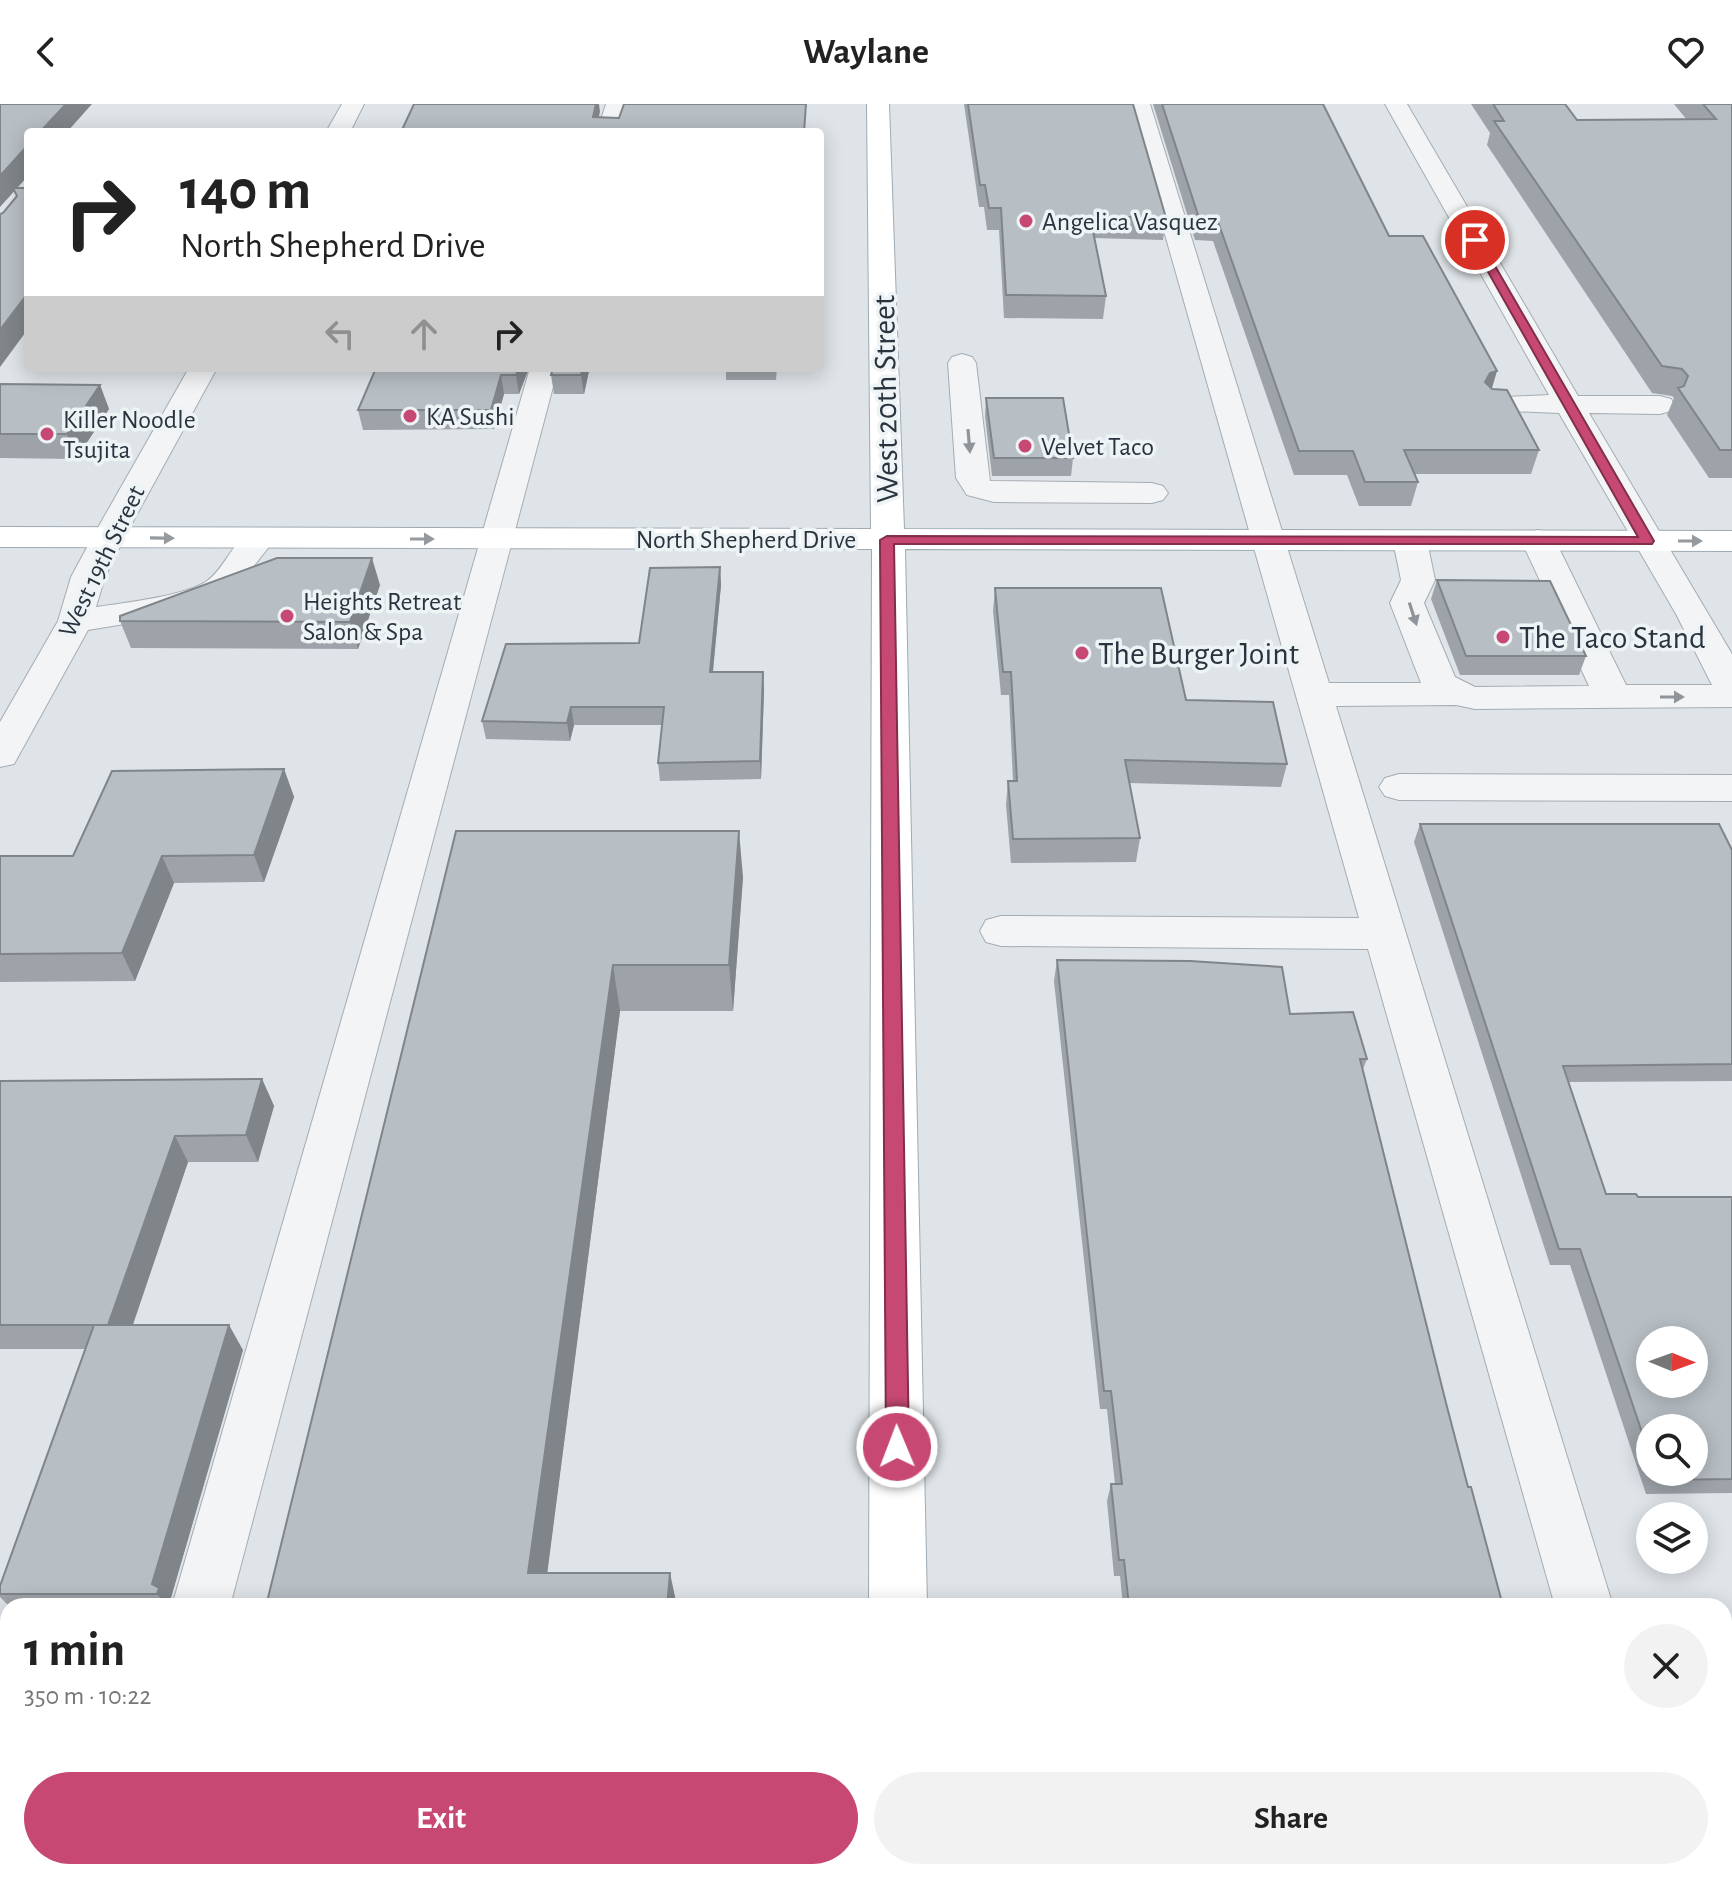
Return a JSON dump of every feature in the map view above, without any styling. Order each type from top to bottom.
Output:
[{"type":"main road","name":"West 20th Street","points":[[878,104],[887,540],[898,1598]]},
{"type":"main road","name":"North Shepherd Drive","points":[[0,537],[1732,541]]},
{"type":"street","points":[[340,128],[353,104]]},
{"type":"street","points":[[610,128],[617,104]]},
{"type":"street","points":[[1139,104],[1317,695],[1582,1598]]},
{"type":"street","points":[[1396,104],[1647,541],[1693,614],[1732,688]]},
{"type":"street","points":[[962,363],[972,478],[978,488],[994,492],[1152,493]]},
{"type":"street","name":"West 19th Street","points":[[0,755],[75,621],[88,577],[108,538],[201,372]]},
{"type":"street","points":[[203,1598],[543,372]]},
{"type":"street","points":[[1495,404],[1660,405]]},
{"type":"street","points":[[75,621],[161,608],[219,588],[260,538]]},
{"type":"street","points":[[1538,540],[1613,697]]},
{"type":"street","points":[[1410,541],[1418,580],[1407,603],[1439,683],[1456,694]]},
{"type":"street","points":[[1317,695],[1456,694],[1475,698],[1732,696]]},
{"type":"street","points":[[1399,787],[1732,788]]},
{"type":"street","points":[[1001,931],[1387,934]]},
{"type":"building","points":[[0,104],[66,104],[44,128],[24,128],[24,149],[0,176]]},
{"type":"building","points":[[414,104],[596,104],[593,117],[619,118],[624,104],[806,104],[804,128],[403,128]]},
{"type":"building","points":[[968,104],[1133,104],[1166,218],[1090,216],[1106,296],[1006,295],[1001,208],[989,208],[985,185],[980,185]]},
{"type":"building","points":[[1162,104],[1323,104],[1389,236],[1423,236],[1497,371],[1490,373],[1485,382],[1492,389],[1507,390],[1539,450],[1404,450],[1418,482],[1365,482],[1353,451],[1299,451],[1217,219],[1199,218]]},
{"type":"building","points":[[1493,104],[1565,104],[1577,120],[1716,119],[1703,104],[1732,104],[1732,450],[1720,450],[1678,388],[1684,386],[1688,376],[1682,369],[1662,366],[1494,121],[1504,121]]},
{"type":"building","points":[[13,188],[24,188],[24,298],[0,330],[0,214],[17,196]]},
{"type":"building","points":[[374,372],[517,372],[516,375],[501,375],[491,410],[358,410]]},
{"type":"building","points":[[552,372],[582,372],[581,375],[551,375]]},
{"type":"building","points":[[0,384],[100,385],[67,434],[0,434]]},
{"type":"building","name":"Velvet Taco","points":[[986,398],[1063,398],[1073,458],[994,458]]},
{"type":"building","points":[[277,558],[372,558],[350,622],[120,621],[120,616]]},
{"type":"building","points":[[720,567],[710,672],[763,672],[760,761],[658,763],[664,707],[571,707],[567,723],[482,721],[506,644],[639,643],[650,568]]},
{"type":"building","name":"The Taco Stand","points":[[1437,580],[1550,581],[1586,656],[1466,656]]},
{"type":"building","points":[[995,588],[1161,588],[1186,700],[1273,702],[1287,764],[1125,760],[1140,838],[1013,839],[1008,781],[1017,781],[1011,672],[1003,672]]},
{"type":"building","points":[[284,769],[254,855],[162,856],[122,953],[0,954],[0,856],[73,856],[112,771]]},
{"type":"building","points":[[1420,824],[1719,824],[1732,850],[1732,1064],[1563,1066],[1606,1194],[1732,1197],[1732,1479],[1708,1479],[1708,1414],[1636,1415],[1580,1249],[1559,1249]]},
{"type":"building","points":[[456,831],[739,831],[729,965],[613,965],[528,1573],[670,1573],[668,1598],[268,1598]]},
{"type":"building","points":[[1057,960],[1190,961],[1282,967],[1290,1014],[1353,1012],[1367,1059],[1360,1059],[1446,1403],[1501,1598],[1128,1598],[1124,1560],[1119,1560],[1111,1484],[1122,1484],[1111,1391],[1104,1391]]},
{"type":"building","points":[[262,1079],[246,1135],[175,1136],[108,1325],[0,1325],[0,1081]]},
{"type":"building","points":[[94,1325],[229,1325],[152,1584],[159,1588],[157,1594],[0,1594],[0,1586]]},
{"type":"place","name":"Angelica Vasquez","points":[[1026,221]]},
{"type":"place","name":"KA Sushi","points":[[410,416]]},
{"type":"place","name":"Killer Noodle Tsujita","points":[[47,434]]},
{"type":"place","name":"Velvet Taco","points":[[1025,446]]},
{"type":"place","name":"Heights Retreat Salon & Spa","points":[[287,616]]},
{"type":"place","name":"The Taco Stand","points":[[1503,637]]},
{"type":"place","name":"The Burger Joint","points":[[1082,653]]},
{"type":"route","points":[[897,1447],[887,540],[1647,541],[1475,240]]}]
